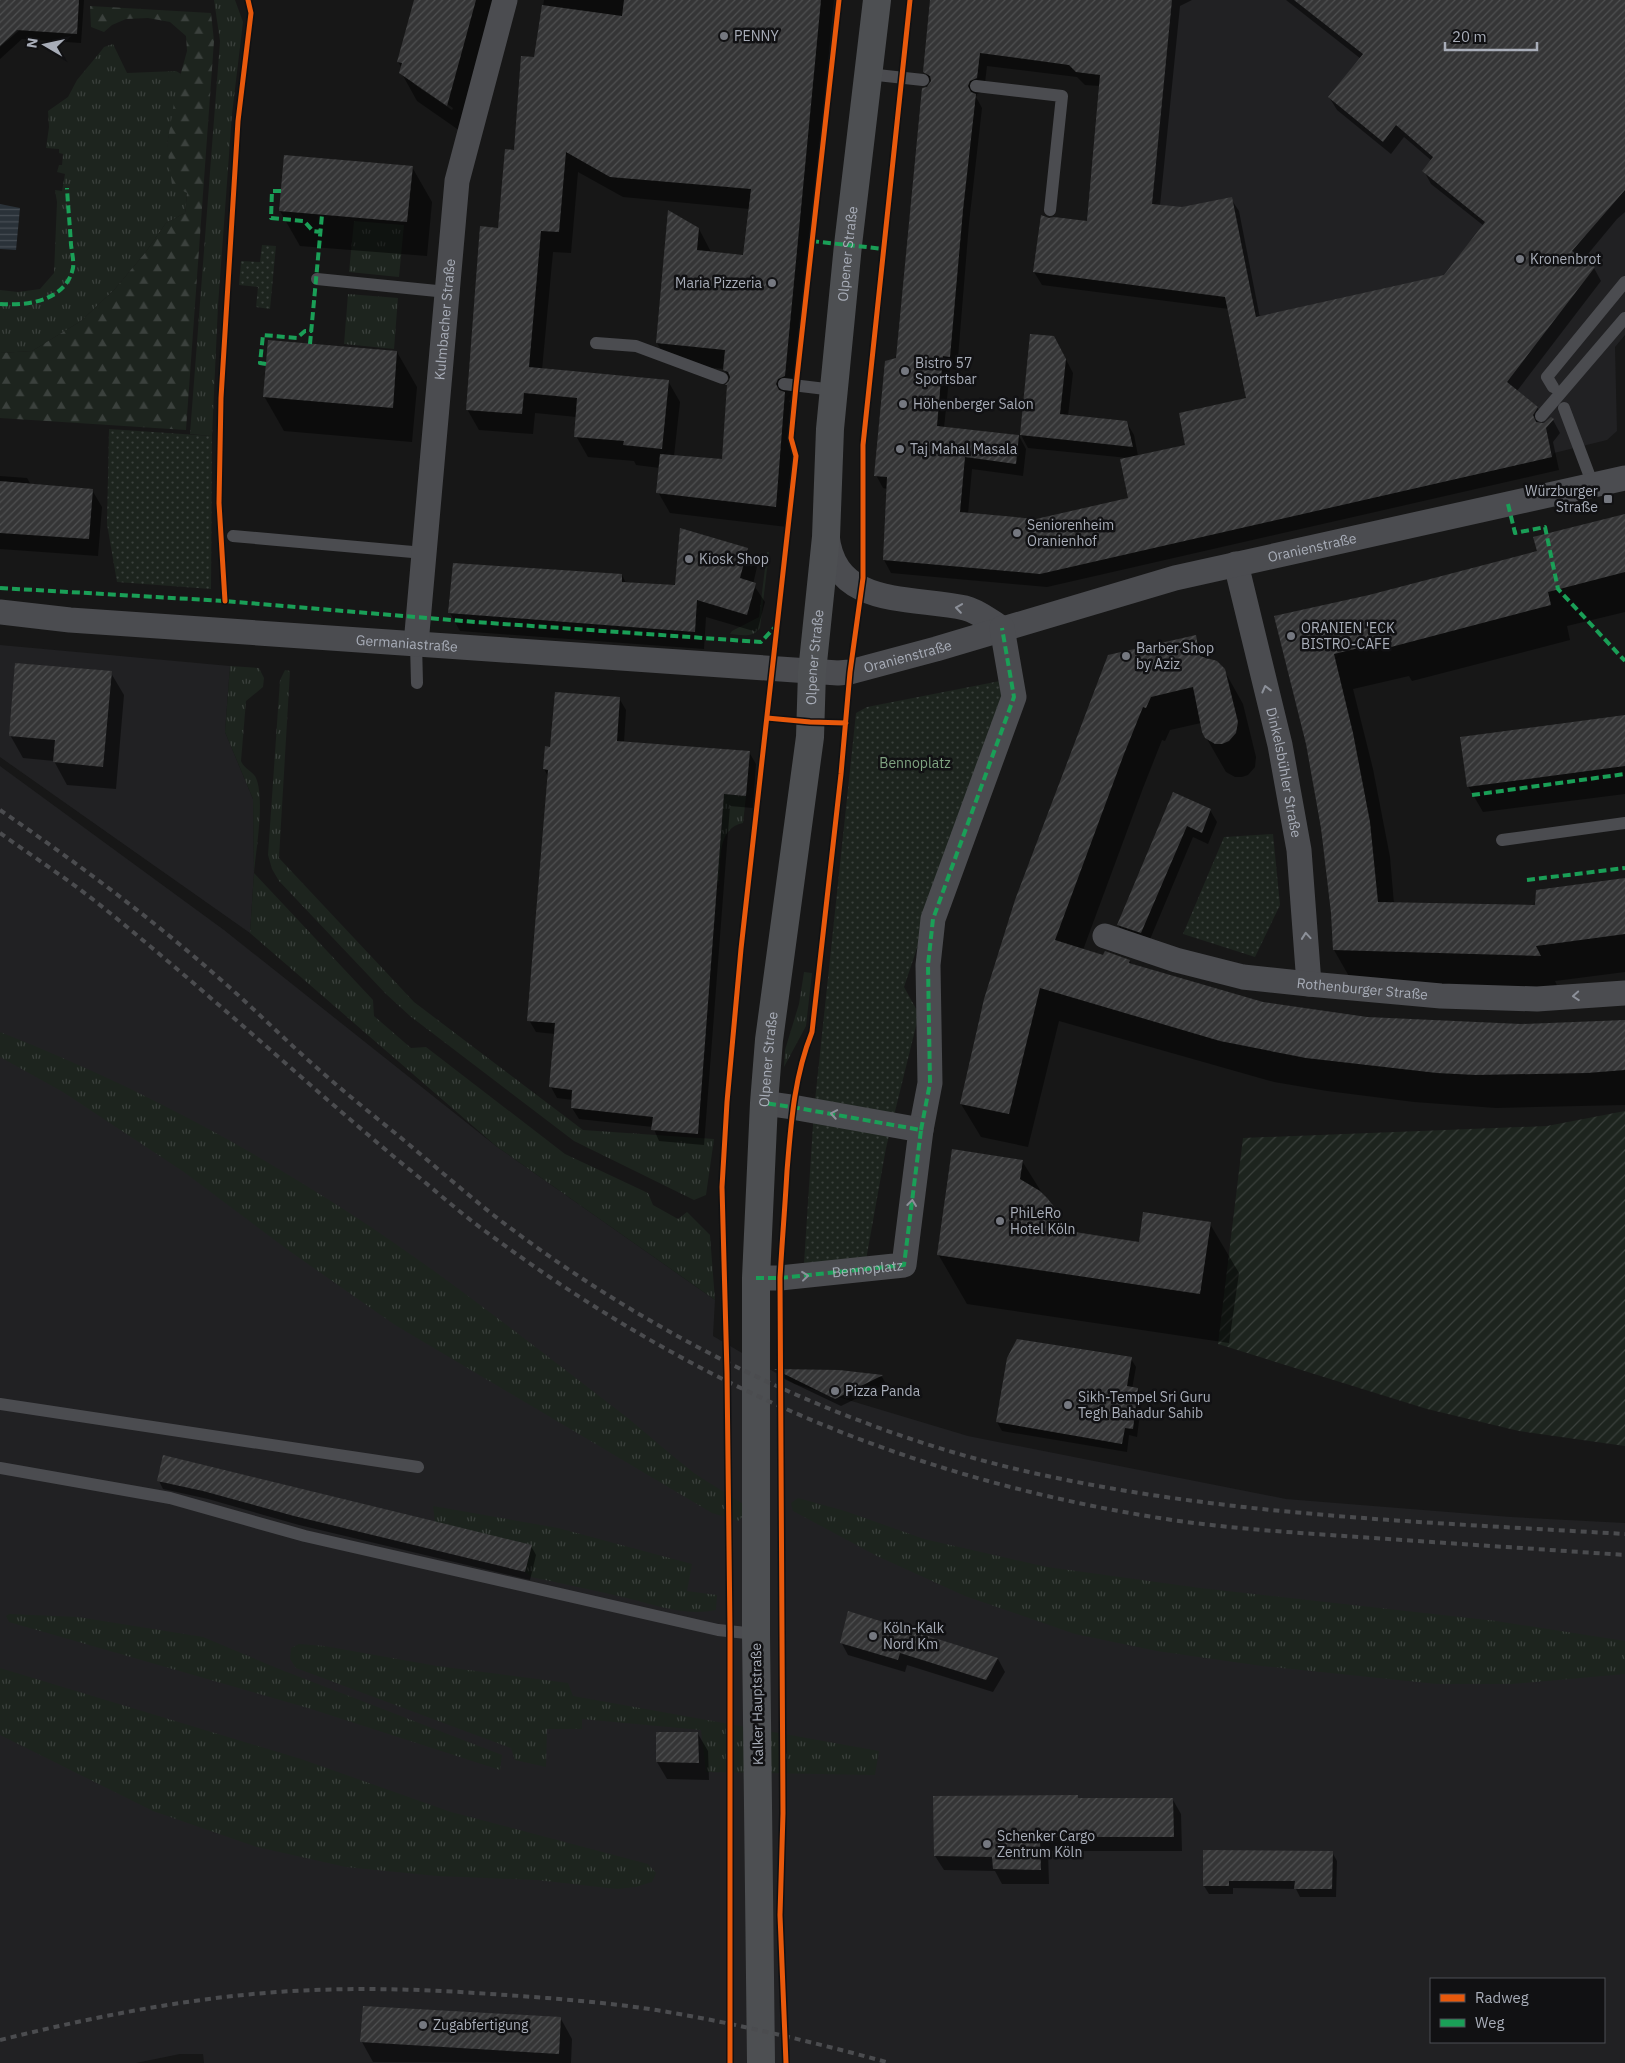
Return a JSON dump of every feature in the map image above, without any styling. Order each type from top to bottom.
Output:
[{"type":"main road","name":"Olpener Straße","points":[[756,1344],[756,1278],[764,1103],[770,1040],[810,737],[812,672],[826,523],[828,461],[834,390],[848,245],[877,0]]},
{"type":"main road","name":"Kalker Hauptstraße","points":[[756,1344],[756,1634],[761,2063]]},
{"type":"street","name":"Kulmbacher Straße","points":[[416,644],[454,210],[460,168],[505,0]]},
{"type":"street","name":"Oranienstraße","points":[[812,672],[850,672],[936,649],[1175,578],[1625,478]]},
{"type":"street","points":[[826,523],[827,538],[833,558],[844,575],[860,588],[898,600],[967,608],[1002,628]]},
{"type":"street","name":"Dinkelsbühler Straße","points":[[1236,564],[1280,745],[1299,850],[1309,984]]},
{"type":"street","name":"Germaniastraße","points":[[0,612],[70,620],[812,672]]},
{"type":"street","name":"Bennoplatz","points":[[756,1278],[780,1278],[904,1265],[921,1130],[930,1083],[928,965],[933,919],[1014,697],[1002,628]]},
{"type":"street","name":"Rothenburger Straße","points":[[1105,936],[1176,960],[1243,977],[1441,996],[1537,999],[1625,992]]},
{"type":"street","points":[[764,1103],[792,1106],[921,1130]]},
{"type":"lane","points":[[868,74],[922,80]]},
{"type":"lane","points":[[976,86],[1062,96],[1050,210]]},
{"type":"lane","points":[[317,280],[447,292]]},
{"type":"lane","points":[[1553,387],[1547,377],[1625,282]]},
{"type":"lane","points":[[1541,416],[1625,318]]},
{"type":"lane","points":[[596,343],[636,346],[722,378]]},
{"type":"lane","points":[[784,384],[834,390]]},
{"type":"lane","points":[[1564,408],[1593,485]]},
{"type":"lane","points":[[233,536],[424,553]]},
{"type":"lane","points":[[416,644],[418,683]]},
{"type":"lane","points":[[1502,840],[1625,823]]},
{"type":"lane","points":[[0,1404],[418,1467]]},
{"type":"lane","points":[[0,1468],[170,1498],[324,1541],[718,1630],[756,1634]]},
{"type":"shaded area","name":"Kronenbrot","points":[[1107,0],[1625,0],[1625,335],[1615,347],[1617,431],[1607,440],[1554,453],[1552,457],[1295,516],[1241,241],[1087,221]]},
{"type":"shaded area","points":[[0,204],[20,208],[16,250],[0,249]]},
{"type":"shaded area","points":[[0,645],[230,666],[225,732],[253,799],[254,873],[250,933],[0,757]]},
{"type":"shaded area","points":[[0,766],[224,930],[496,1146],[715,1300],[713,1336],[795,1384],[968,1436],[1286,1499],[1511,1517],[1625,1523],[1625,2063],[204,2063],[203,2054],[180,2054],[136,2063],[0,2063]]},
{"type":"green space","points":[[214,0],[235,0],[243,22],[232,114],[218,306],[212,436],[190,434],[220,41]]},
{"type":"green space","points":[[90,6],[211,13],[214,41],[186,430],[0,418],[0,353],[32,351],[81,321],[114,290],[145,253],[166,223],[185,213],[187,193],[172,185],[167,145],[176,91],[187,51],[186,36],[170,22],[148,18],[126,19],[112,25],[104,32],[91,27]]},
{"type":"green space","points":[[113,44],[127,73],[176,71],[181,74],[167,145],[187,193],[185,213],[166,223],[145,253],[114,290],[81,321],[32,351],[0,353],[0,290],[18,292],[40,289],[54,273],[57,202],[55,190],[62,191],[65,174],[57,172],[59,165],[62,165],[63,154],[59,153],[59,149],[46,148],[49,127],[48,111],[68,97],[77,80],[104,47]]},
{"type":"green space","points":[[354,221],[404,225],[399,277],[349,272]]},
{"type":"green space","points":[[262,245],[276,246],[270,309],[256,307],[258,287],[239,285],[241,261],[260,262]]},
{"type":"green space","points":[[348,294],[398,298],[394,349],[344,344]]},
{"type":"green space","points":[[109,429],[212,436],[211,589],[117,582],[107,524]]},
{"type":"green space","points":[[767,552],[769,552],[760,628],[751,635],[730,634],[732,631],[759,617]]},
{"type":"green space","points":[[230,666],[259,668],[264,678],[263,687],[246,701],[241,761],[255,776],[259,787],[260,811],[254,873],[253,799],[225,732]]},
{"type":"green space","points":[[285,670],[290,671],[279,858],[414,1002],[583,1130],[714,1139],[706,1195],[694,1200],[574,1141],[410,1016],[386,994],[279,881],[272,869],[268,855],[280,680]]},
{"type":"green space","name":"Bennoplatz","points":[[1000,681],[1002,695],[904,987],[919,1014],[886,1148],[866,1260],[804,1263],[814,1110],[856,713],[867,707]]},
{"type":"green space","points":[[724,794],[746,796],[743,823],[729,831],[722,846],[719,881],[717,881]]},
{"type":"green space","points":[[1273,834],[1280,905],[1255,957],[1183,934],[1224,837]]},
{"type":"green space","points":[[254,873],[373,1000],[374,1016],[411,1048],[426,1047],[565,1154],[648,1193],[653,1205],[678,1219],[687,1212],[710,1235],[715,1300],[496,1146],[250,933]]},
{"type":"green space","points":[[804,972],[812,973],[806,1026],[784,1067],[785,1050],[799,1004]]},
{"type":"green space","points":[[0,1032],[61,1057],[180,1114],[296,1179],[352,1214],[503,1322],[629,1419],[694,1473],[743,1504],[744,1515],[738,1521],[712,1513],[395,1325],[288,1250],[184,1172],[63,1092],[0,1057]]},
{"type":"green space","points":[[1625,1111],[1625,1446],[1519,1431],[1427,1409],[1218,1344],[1243,1138],[1547,1126]]},
{"type":"green space","points":[[798,1498],[845,1511],[924,1539],[1047,1567],[1200,1588],[1496,1621],[1625,1641],[1625,1674],[1512,1684],[1437,1684],[1262,1666],[1157,1651],[1075,1634],[965,1596],[877,1556],[793,1511],[791,1503]]},
{"type":"green space","points":[[433,1506],[558,1528],[692,1564],[687,1591],[717,1595],[716,1610],[691,1612],[666,1608],[531,1577],[525,1572],[531,1545],[435,1522]]},
{"type":"green space","points":[[9,1614],[78,1617],[203,1637],[279,1669],[502,1755],[500,1770],[308,1708],[9,1622],[6,1616]]},
{"type":"green space","points":[[299,1644],[324,1646],[437,1666],[568,1683],[573,1696],[879,1751],[875,1775],[706,1772],[701,1730],[582,1719],[582,1729],[547,1729],[546,1767],[515,1760],[511,1748],[296,1668],[290,1659],[291,1648]]},
{"type":"green space","points":[[0,1668],[301,1759],[451,1812],[648,1864],[656,1873],[652,1882],[636,1887],[617,1889],[537,1880],[437,1876],[346,1867],[257,1847],[153,1811],[0,1735]]},
{"type":"building","points":[[0,0],[79,0],[77,34],[17,30],[0,46]]},
{"type":"building","points":[[414,0],[476,0],[447,106],[399,73],[402,63],[397,62]]},
{"type":"building","points":[[624,0],[821,0],[785,376],[778,379],[776,384],[779,390],[785,392],[776,507],[656,493],[660,454],[722,459],[727,385],[725,385],[730,377],[728,372],[723,370],[725,350],[656,343],[668,210],[699,228],[697,250],[743,255],[751,189],[610,177],[566,152],[559,232],[541,231],[529,367],[669,380],[662,449],[623,445],[624,441],[574,437],[577,398],[524,393],[522,414],[466,410],[480,226],[498,228],[505,149],[514,150],[521,56],[534,57],[542,5],[622,16]]},
{"type":"building","name":"Kronenbrot","points":[[930,0],[1172,0],[1152,204],[1182,207],[1232,197],[1256,317],[1444,275],[1485,222],[1422,171],[1433,157],[1396,125],[1383,142],[1328,97],[1363,54],[1294,0],[1625,0],[1625,190],[1572,251],[1595,267],[1507,382],[1538,407],[1533,415],[1536,422],[1544,423],[1551,417],[1554,419],[1546,428],[1552,457],[1040,574],[883,560],[887,477],[874,476],[885,361],[896,358],[922,88],[927,87],[931,81],[930,76],[923,72]],"holes":[[[980,53],[1069,65],[1076,72],[1100,75],[1087,221],[1049,218],[1041,215],[1033,272],[1225,297],[1246,398],[1179,413],[1185,445],[1120,459],[1128,498],[1036,519],[960,512],[965,457],[1016,464],[1019,435],[937,426],[943,356],[950,357],[963,210],[976,94],[971,92],[968,86],[970,81],[977,78]]]},
{"type":"building","points":[[284,155],[413,166],[407,222],[279,211]]},
{"type":"building","points":[[1030,334],[1054,336],[1066,359],[1060,414],[1127,421],[1133,447],[1020,435]]},
{"type":"building","points":[[268,340],[397,351],[393,408],[263,397]]},
{"type":"building","points":[[0,481],[93,489],[89,539],[0,533]]},
{"type":"building","points":[[1625,514],[1625,572],[1548,592],[1551,605],[1391,647],[1388,641],[1334,654],[1353,733],[1370,822],[1378,902],[1535,905],[1536,890],[1625,878],[1625,934],[1536,946],[1541,956],[1333,950],[1331,913],[1321,828],[1306,744],[1274,616],[1369,595],[1537,551],[1533,537]]},
{"type":"building","points":[[680,528],[748,548],[740,578],[756,583],[747,615],[697,600],[695,632],[448,613],[453,563],[622,574],[622,582],[675,585]]},
{"type":"building","points":[[1196,635],[1200,656],[1217,661],[1225,669],[1238,722],[1236,733],[1229,741],[1222,744],[1215,744],[1205,738],[1202,732],[1193,687],[1151,697],[1146,708],[1143,707],[1124,754],[1055,940],[1103,955],[1105,951],[1130,960],[1129,963],[1263,1002],[1367,1017],[1521,1024],[1625,1020],[1625,1070],[1587,1073],[1476,1075],[1437,1073],[1306,1058],[1220,1041],[1040,988],[1009,1114],[960,1104],[984,999],[1015,900],[1108,655]]},
{"type":"building","points":[[15,663],[112,671],[103,767],[53,762],[55,740],[9,736]]},
{"type":"building","points":[[555,692],[620,697],[617,741],[750,751],[746,796],[724,794],[698,1134],[651,1130],[653,1117],[571,1108],[572,1090],[549,1087],[555,1023],[527,1021],[548,770],[543,769],[545,746],[550,747]]},
{"type":"building","points":[[1625,715],[1625,766],[1467,787],[1460,737]]},
{"type":"building","points":[[1173,792],[1211,809],[1202,833],[1187,826],[1141,933],[1117,925]]},
{"type":"building","name":"PhiLeRo Hotel Köln","points":[[952,1149],[1023,1160],[1020,1179],[1040,1191],[1048,1199],[1055,1208],[1062,1230],[1139,1242],[1143,1212],[1211,1222],[1200,1294],[937,1255]]},
{"type":"building","name":"Sikh-Tempel Sri Guru Tegh Bahadur Sahib","points":[[1017,1339],[1132,1357],[1127,1386],[1138,1388],[1133,1429],[1125,1428],[1122,1444],[996,1422],[1007,1358]]},
{"type":"building","name":"Pizza Panda","points":[[774,1369],[839,1370],[883,1375],[835,1399]]},
{"type":"building","points":[[163,1455],[532,1545],[525,1572],[157,1481]]},
{"type":"building","points":[[848,1611],[998,1658],[986,1680],[900,1653],[898,1660],[840,1643]]},
{"type":"building","points":[[656,1732],[698,1732],[699,1763],[656,1762]]},
{"type":"building","name":"Schenker Cargo Zentrum Köln","points":[[1078,1795],[1078,1798],[1173,1798],[1174,1837],[1040,1837],[1041,1870],[993,1869],[992,1857],[934,1856],[933,1796]]},
{"type":"building","points":[[1203,1850],[1333,1851],[1332,1889],[1294,1889],[1295,1881],[1229,1881],[1229,1886],[1203,1886]]},
{"type":"building","name":"Zugabfertigung","points":[[363,2006],[561,2017],[559,2054],[360,2042]]},
{"type":"railway","points":[[0,810],[85,870],[140,912],[194,956],[342,1090],[492,1214],[551,1258],[614,1299],[679,1337],[747,1372],[816,1403],[886,1430],[957,1453],[1029,1472],[1102,1487],[1176,1499],[1251,1508],[1400,1521],[1625,1534]]},
{"type":"railway","points":[[0,833],[105,909],[399,1161],[485,1231],[561,1285],[639,1333],[718,1376],[798,1414],[881,1447],[967,1475],[1055,1498],[1147,1516],[1226,1527],[1625,1555]]},
{"type":"railway","points":[[0,2040],[104,2017],[209,1999],[275,1992],[376,1989],[544,1998],[656,2010],[774,2034],[890,2063]]},
{"type":"marked path","points":[[0,304],[22,304],[44,299],[62,288],[69,279],[73,263],[67,188]]},
{"type":"marked path","points":[[281,191],[272,191],[271,218],[304,221],[313,231],[321,232]]},
{"type":"marked path","points":[[310,344],[322,215]]},
{"type":"marked path","points":[[811,241],[884,249]]},
{"type":"marked path","points":[[266,364],[260,363],[263,335],[297,338],[305,331],[312,331]]},
{"type":"marked path","points":[[1508,504],[1515,533],[1545,527],[1558,589],[1625,661]]},
{"type":"marked path","points":[[0,588],[225,601],[475,622],[761,642],[776,626]]},
{"type":"marked path","points":[[921,1130],[930,1083],[928,965],[933,919],[1014,697],[1002,628]]},
{"type":"marked path","points":[[1472,795],[1625,774]]},
{"type":"marked path","points":[[1527,880],[1625,868]]},
{"type":"marked path","points":[[756,1278],[780,1278],[904,1265],[921,1130],[764,1103]]},
{"type":"cycle path","points":[[225,601],[219,503],[221,398],[238,121],[251,13],[248,0]]},
{"type":"cycle path","points":[[730,2063],[730,1631],[727,1373],[722,1187],[727,1102],[741,949],[796,456],[791,438],[796,386],[839,0]]},
{"type":"cycle path","points":[[786,2063],[780,1915],[783,1813],[780,1278],[792,1118],[797,1083],[812,1032],[841,774],[850,672],[863,578],[863,445],[910,0]]},
{"type":"cycle path","points":[[767,718],[846,723]]},
{"type":"place","name":"PENNY","points":[[724,36]]},
{"type":"place","name":"Kronenbrot","points":[[1520,259]]},
{"type":"place","name":"Maria Pizzeria","points":[[772,283]]},
{"type":"place","name":"Bistro 57 Sportsbar","points":[[905,371]]},
{"type":"place","name":"Höhenberger Salon","points":[[903,404]]},
{"type":"place","name":"Taj Mahal Masala","points":[[900,449]]},
{"type":"place","name":"Würzburger Straße","points":[[1608,499]]},
{"type":"place","name":"Seniorenheim Oranienhof","points":[[1017,533]]},
{"type":"place","name":"Kiosk Shop","points":[[689,559]]},
{"type":"place","name":"ORANIEN 'ECK BISTRO-CAFE","points":[[1291,636]]},
{"type":"place","name":"Barber Shop by Aziz","points":[[1126,656]]},
{"type":"place","name":"PhiLeRo Hotel Köln","points":[[1000,1221]]},
{"type":"place","name":"Pizza Panda","points":[[835,1391]]},
{"type":"place","name":"Sikh-Tempel Sri Guru Tegh Bahadur Sahib","points":[[1068,1405]]},
{"type":"place","name":"Köln-Kalk Nord Km","points":[[873,1636]]},
{"type":"place","name":"Schenker Cargo Zentrum Köln","points":[[987,1844]]},
{"type":"place","name":"Zugabfertigung","points":[[423,2025]]}]
